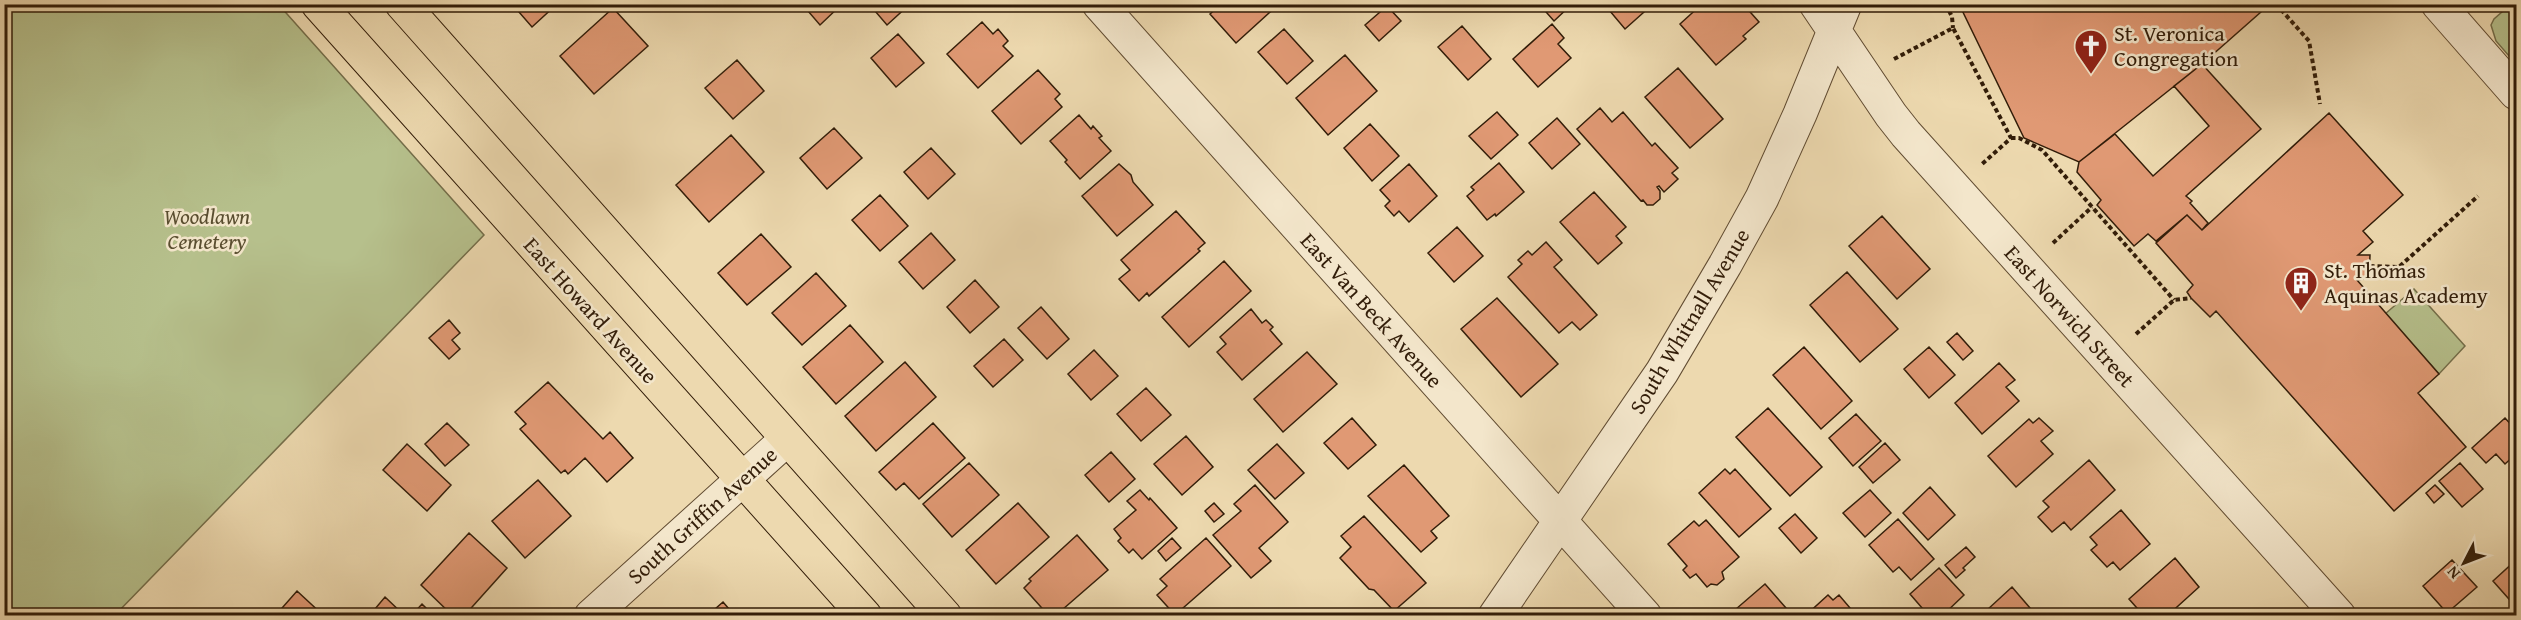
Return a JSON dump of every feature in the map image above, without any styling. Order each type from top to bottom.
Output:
[{"type":"main road","name":"East Howard Avenue","points":[[318,4],[865,615]]},
{"type":"main road","points":[[402,4],[945,615]]},
{"type":"street","name":"East Van Beck Avenue","points":[[1099,4],[1645,615]]},
{"type":"street","points":[[2438,4],[2517,93]]},
{"type":"street","name":"South Whitnall Avenue","points":[[1495,615],[1662,372],[1725,265],[1762,198],[1800,114],[1832,13]]},
{"type":"street","name":"East Norwich Street","points":[[1832,13],[1891,115],[1906,134],[2339,615]]},
{"type":"street","name":"South Griffin Avenue","points":[[591,615],[787,439]]},
{"type":"path","points":[[1946,4],[1952,17],[1953,28],[2011,138]]},
{"type":"path","points":[[2276,4],[2309,41],[2320,104]]},
{"type":"path","points":[[1890,60],[1953,28]]},
{"type":"path","points":[[1982,164],[2011,138],[2019,138],[2042,150],[2174,300]]},
{"type":"path","points":[[2370,266],[2399,267],[2478,196]]},
{"type":"path","points":[[2053,243],[2092,207]]},
{"type":"path","points":[[2136,334],[2174,300],[2191,298]]},
{"type":"green space","name":"Woodlawn Cemetery","points":[[4,5],[279,5],[484,235],[115,615],[5,615]]},
{"type":"green space","points":[[2510,5],[2516,5],[2516,64],[2496,41],[2491,25],[2494,19]]},
{"type":"green space","points":[[2414,289],[2465,346],[2439,374],[2385,314]]},
{"type":"building","points":[[512,4],[557,4],[532,27]]},
{"type":"building","points":[[802,4],[842,4],[820,25]]},
{"type":"building","points":[[869,4],[910,4],[887,25]]},
{"type":"building","points":[[1221,4],[1279,4],[1236,43],[1210,14]]},
{"type":"building","points":[[1539,4],[1572,4],[1554,21]]},
{"type":"building","points":[[1604,4],[1653,4],[1625,29]]},
{"type":"building","points":[[1702,4],[1743,4],[1759,22],[1743,36],[1746,39],[1716,65],[1680,24]]},
{"type":"building","name":"St. Veronica Congregation","points":[[1959,4],[2270,4],[2202,64],[2079,162],[2024,138]]},
{"type":"building","points":[[1387,6],[1401,21],[1379,41],[1365,25]]},
{"type":"building","points":[[613,8],[648,46],[594,94],[560,56]]},
{"type":"building","points":[[982,22],[993,34],[998,29],[1008,41],[1003,46],[1013,56],[978,88],[947,54]]},
{"type":"building","points":[[1552,24],[1564,38],[1558,44],[1571,58],[1538,87],[1513,59]]},
{"type":"building","points":[[1462,26],[1491,59],[1468,80],[1438,47]]},
{"type":"building","points":[[1284,29],[1313,61],[1287,84],[1258,52]]},
{"type":"building","points":[[898,34],[924,63],[896,87],[871,58]]},
{"type":"building","points":[[1345,55],[1377,91],[1328,135],[1296,98]]},
{"type":"building","points":[[737,60],[764,91],[733,119],[705,88]]},
{"type":"building","points":[[2202,64],[2261,129],[2186,196],[2208,223],[2202,230],[2187,215],[2156,241],[2148,234],[2134,246],[2097,205],[2101,200],[2077,172],[2079,162],[2115,134],[2153,176],[2209,126],[2174,86]]},
{"type":"building","points":[[1678,68],[1723,119],[1690,148],[1645,97]]},
{"type":"building","points":[[1038,70],[1060,94],[1055,99],[1062,107],[1021,144],[992,111]]},
{"type":"building","points":[[1600,108],[1612,122],[1623,112],[1652,146],[1655,143],[1678,168],[1672,173],[1678,179],[1664,192],[1659,186],[1657,187],[1660,191],[1660,199],[1653,205],[1647,205],[1643,200],[1641,201],[1577,129]]},
{"type":"building","points":[[1497,112],[1518,135],[1491,159],[1469,136]]},
{"type":"building","name":"St. Thomas Aquinas Academy","points":[[2329,113],[2403,195],[2363,231],[2373,242],[2358,255],[2370,255],[2369,278],[2357,280],[2439,374],[2418,393],[2466,447],[2394,511],[2216,311],[2210,317],[2191,298],[2187,292],[2193,285],[2156,243],[2187,215],[2202,230]]},
{"type":"building","points":[[1079,115],[1091,129],[1093,126],[1102,136],[1099,138],[1111,151],[1080,179],[1050,141]]},
{"type":"building","points":[[1557,118],[1580,144],[1552,169],[1529,143]]},
{"type":"building","points":[[1370,124],[1399,156],[1372,181],[1344,148]]},
{"type":"building","points":[[834,128],[862,158],[827,189],[800,158]]},
{"type":"building","points":[[731,135],[764,172],[709,222],[676,185]]},
{"type":"building","points":[[931,148],[955,174],[928,199],[904,172]]},
{"type":"building","points":[[1499,163],[1524,192],[1496,216],[1495,214],[1487,220],[1467,196],[1474,190],[1471,187]]},
{"type":"building","points":[[1119,164],[1131,175],[1133,182],[1153,205],[1117,236],[1082,196]]},
{"type":"building","points":[[1409,164],[1437,196],[1409,222],[1399,211],[1394,216],[1385,206],[1390,201],[1380,190]]},
{"type":"building","points":[[1594,192],[1626,227],[1616,236],[1622,243],[1598,264],[1560,222]]},
{"type":"building","points":[[880,195],[908,226],[880,251],[852,220]]},
{"type":"building","points":[[1176,211],[1205,243],[1198,249],[1200,251],[1149,296],[1147,293],[1139,301],[1119,279],[1130,270],[1121,260]]},
{"type":"building","points":[[1882,216],[1930,269],[1897,299],[1849,246]]},
{"type":"building","points":[[1457,227],[1483,256],[1454,282],[1428,253]]},
{"type":"building","points":[[931,233],[955,260],[923,289],[899,262]]},
{"type":"building","points":[[761,234],[791,267],[747,305],[718,273]]},
{"type":"building","points":[[1546,242],[1562,260],[1554,267],[1597,315],[1580,330],[1572,322],[1559,333],[1508,277],[1522,264],[1518,260],[1528,251],[1532,255]]},
{"type":"building","points":[[1224,261],[1251,291],[1189,347],[1162,317]]},
{"type":"building","points":[[1847,272],[1898,329],[1860,362],[1810,305]]},
{"type":"building","points":[[816,273],[846,306],[802,345],[772,313]]},
{"type":"building","points":[[975,280],[999,307],[970,333],[947,307]]},
{"type":"building","points":[[1497,298],[1558,364],[1521,397],[1461,329]]},
{"type":"building","points":[[1041,307],[1069,339],[1047,359],[1018,328]]},
{"type":"building","points":[[1251,309],[1262,323],[1266,320],[1273,327],[1270,330],[1282,344],[1242,380],[1217,352],[1226,344],[1220,337]]},
{"type":"building","points":[[449,320],[460,333],[452,340],[460,349],[449,359],[429,338]]},
{"type":"building","points":[[850,325],[883,362],[836,404],[803,367]]},
{"type":"building","points":[[1957,333],[1973,351],[1963,360],[1947,342]]},
{"type":"building","points":[[1004,339],[1023,360],[993,387],[974,366]]},
{"type":"building","points":[[1804,347],[1852,401],[1821,429],[1773,375]]},
{"type":"building","points":[[1929,347],[1955,375],[1929,398],[1904,369]]},
{"type":"building","points":[[1094,350],[1118,376],[1091,400],[1068,374]]},
{"type":"building","points":[[1307,352],[1337,384],[1283,432],[1254,399]]},
{"type":"building","points":[[905,362],[936,397],[876,451],[845,416]]},
{"type":"building","points":[[1999,363],[2015,380],[2006,387],[2019,401],[1982,434],[1955,403]]},
{"type":"building","points":[[548,382],[603,439],[610,432],[633,458],[607,482],[585,458],[568,474],[565,470],[561,473],[520,429],[526,424],[515,412]]},
{"type":"building","points":[[1146,388],[1171,415],[1141,441],[1117,414]]},
{"type":"building","points":[[1768,408],[1822,467],[1790,496],[1736,437]]},
{"type":"building","points":[[1856,414],[1881,441],[1853,466],[1829,438]]},
{"type":"building","points":[[1352,418],[1376,445],[1348,469],[1324,443]]},
{"type":"building","points":[[2039,418],[2053,431],[2041,441],[2053,454],[2016,487],[1988,456],[2029,419],[2033,423]]},
{"type":"building","points":[[2505,418],[2516,430],[2516,454],[2505,464],[2496,454],[2486,463],[2472,448]]},
{"type":"building","points":[[447,423],[469,445],[445,466],[425,444]]},
{"type":"building","points":[[933,423],[965,458],[919,499],[904,483],[896,490],[879,472]]},
{"type":"building","points":[[1186,436],[1213,467],[1182,495],[1154,464]]},
{"type":"building","points":[[1885,443],[1900,460],[1873,483],[1859,467]]},
{"type":"building","points":[[407,444],[451,485],[427,511],[383,470]]},
{"type":"building","points":[[1277,444],[1304,473],[1275,499],[1248,470]]},
{"type":"building","points":[[1111,452],[1135,479],[1109,502],[1085,475]]},
{"type":"building","points":[[2089,460],[2115,490],[2071,530],[2064,522],[2052,532],[2038,517],[2049,507],[2043,501]]},
{"type":"building","points":[[969,463],[999,495],[952,537],[923,504]]},
{"type":"building","points":[[2460,463],[2483,489],[2462,507],[2439,481]]},
{"type":"building","points":[[1404,465],[1449,516],[1431,531],[1437,538],[1421,552],[1368,496]]},
{"type":"building","points":[[1725,469],[1730,474],[1735,469],[1771,509],[1739,537],[1699,493]]},
{"type":"building","points":[[538,480],[571,516],[525,558],[492,521]]},
{"type":"building","points":[[1255,485],[1288,522],[1259,548],[1271,561],[1251,578],[1213,535],[1241,511],[1234,504]]},
{"type":"building","points":[[2435,485],[2444,494],[2434,503],[2426,493]]},
{"type":"building","points":[[1930,487],[1955,515],[1928,540],[1903,513]]},
{"type":"building","points":[[1140,490],[1177,528],[1142,559],[1133,549],[1129,553],[1118,541],[1121,538],[1114,529],[1136,510],[1127,501]]},
{"type":"building","points":[[1870,490],[1891,513],[1865,537],[1843,513]]},
{"type":"building","points":[[1018,503],[1049,537],[996,584],[966,550]]},
{"type":"building","points":[[1214,503],[1224,514],[1214,522],[1205,511]]},
{"type":"building","points":[[2121,510],[2150,544],[2120,570],[2113,562],[2107,567],[2091,550],[2097,545],[2090,537]]},
{"type":"building","points":[[1795,514],[1817,538],[1801,553],[1779,528]]},
{"type":"building","points":[[1364,516],[1426,583],[1394,611],[1374,590],[1369,589],[1340,558],[1351,547],[1341,536]]},
{"type":"building","points":[[1898,519],[1934,559],[1911,580],[1899,567],[1893,572],[1869,545]]},
{"type":"building","points":[[1706,520],[1739,557],[1722,572],[1724,579],[1717,585],[1711,584],[1707,587],[1696,574],[1690,578],[1683,570],[1687,566],[1668,544],[1694,521],[1699,526]]},
{"type":"building","points":[[469,533],[507,568],[464,616],[453,616],[421,585]]},
{"type":"building","points":[[1077,535],[1108,570],[1055,616],[1049,616],[1024,588],[1031,581],[1029,579]]},
{"type":"building","points":[[1172,538],[1181,548],[1166,561],[1158,551]]},
{"type":"building","points":[[1206,538],[1231,566],[1175,615],[1157,595],[1167,586],[1160,579]]},
{"type":"building","points":[[1966,547],[1975,557],[1956,578],[1945,565]]},
{"type":"building","points":[[2175,558],[2199,587],[2167,616],[2144,616],[2129,599]]},
{"type":"building","points":[[2452,560],[2477,587],[2447,613],[2423,586]]},
{"type":"building","points":[[2516,560],[2516,607],[2493,581]]},
{"type":"building","points":[[1939,568],[1964,595],[1942,616],[1929,616],[1910,594]]},
{"type":"building","points":[[1765,584],[1786,608],[1778,616],[1741,616],[1736,609]]},
{"type":"building","points":[[2012,587],[2030,608],[2021,616],[1992,616],[1987,610]]},
{"type":"building","points":[[297,591],[324,616],[275,616]]},
{"type":"building","points":[[1828,595],[1833,600],[1839,595],[1856,615],[1805,616]]},
{"type":"building","points":[[385,597],[405,616],[369,616]]},
{"type":"building","points":[[723,602],[735,616],[707,616]]},
{"type":"building","points":[[422,604],[434,616],[411,616]]},
{"type":"place","name":"St. Veronica Congregation","points":[[2091,75]]},
{"type":"place","name":"St. Thomas Aquinas Academy","points":[[2301,312]]}]
